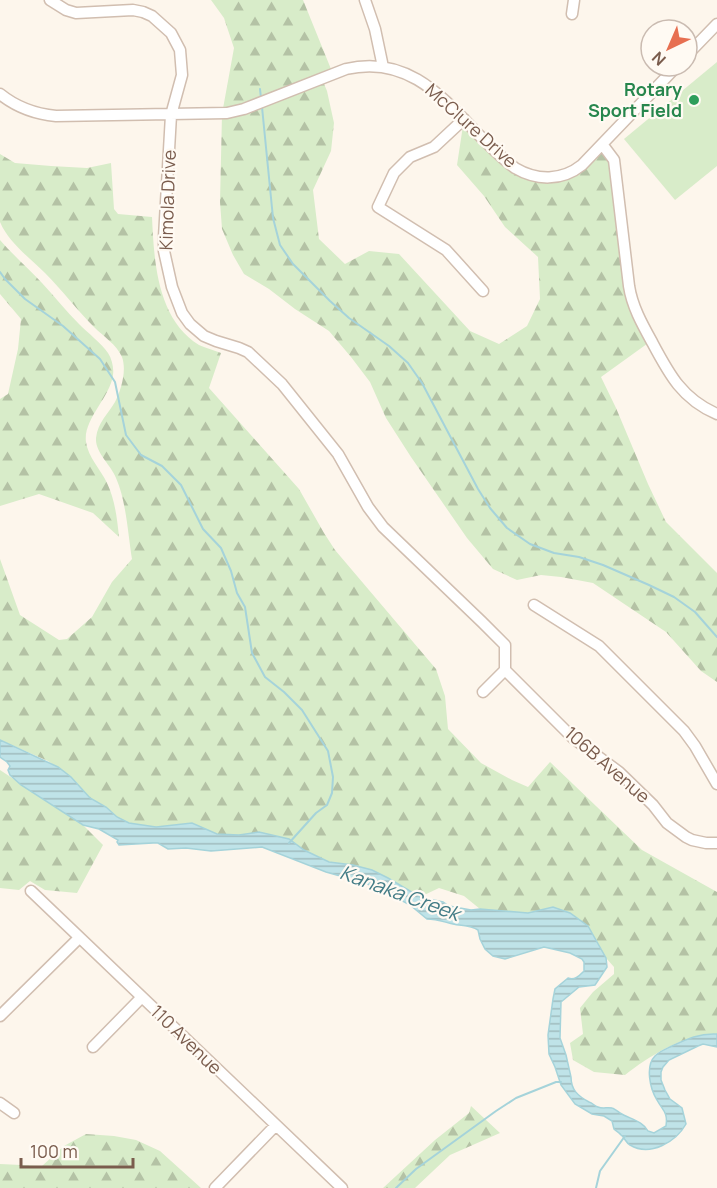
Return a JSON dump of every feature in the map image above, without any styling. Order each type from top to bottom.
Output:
[{"type":"street","name":"Kimola Drive","points":[[51,0],[66,10],[76,13],[134,5],[152,16],[171,33],[180,50],[182,75],[171,115],[164,250],[172,287],[182,313],[190,324],[204,336],[248,352],[282,384],[338,454],[382,527],[505,645],[505,670]]},
{"type":"street","points":[[365,0],[375,29],[383,67]]},
{"type":"street","points":[[572,14],[574,0]]},
{"type":"street","points":[[699,43],[717,24]]},
{"type":"street","name":"McClure Drive","points":[[0,94],[22,108],[56,116],[222,114],[237,111],[346,69],[383,67],[407,74],[427,85],[512,166],[536,177],[555,177],[572,172],[582,165],[665,78]]},
{"type":"street","points":[[464,119],[434,147],[410,157],[394,173],[378,207],[446,250],[483,291]]},
{"type":"street","points":[[602,144],[614,160],[628,279],[638,315],[673,380],[693,400],[717,414]]},
{"type":"street","points":[[534,605],[607,653],[684,731],[717,784]]},
{"type":"street","points":[[483,692],[505,670]]},
{"type":"street","name":"106B Avenue","points":[[505,670],[573,738],[619,772],[653,805],[667,823],[692,840],[717,843]]},
{"type":"street","name":"110 Avenue","points":[[31,891],[342,1188]]},
{"type":"street","points":[[0,1016],[79,938]]},
{"type":"street","points":[[93,1047],[142,997]]},
{"type":"street","points":[[0,1103],[14,1113]]},
{"type":"street","points":[[215,1188],[276,1125]]},
{"type":"green space","points":[[211,0],[303,0],[333,74],[322,79],[334,123],[331,151],[313,190],[319,239],[345,264],[369,251],[399,254],[470,331],[499,344],[527,326],[540,299],[538,257],[505,227],[484,196],[457,165],[464,119],[515,168],[564,175],[602,144],[613,156],[628,279],[651,341],[601,377],[666,522],[717,573],[717,682],[701,671],[666,632],[593,583],[541,575],[517,580],[493,569],[467,538],[411,457],[386,418],[370,382],[351,357],[329,331],[244,274],[222,229],[220,202],[222,114],[234,48],[224,18]]},
{"type":"green space","name":"Rotary Sport Field","points":[[717,62],[717,166],[675,200],[624,139]]},
{"type":"green space","points":[[0,154],[15,163],[51,166],[87,168],[111,163],[114,209],[118,214],[152,217],[154,252],[160,288],[174,320],[185,334],[199,345],[221,353],[209,388],[299,489],[335,550],[436,669],[445,696],[448,729],[481,763],[528,787],[550,762],[642,850],[717,892],[717,1034],[693,1037],[668,1047],[625,1075],[594,1072],[573,1060],[570,1043],[583,1034],[580,1008],[593,992],[614,974],[614,967],[606,958],[588,926],[553,907],[528,913],[480,909],[464,896],[439,888],[420,897],[388,878],[353,865],[329,862],[304,850],[289,839],[259,832],[239,835],[217,834],[192,823],[156,827],[129,823],[90,798],[71,777],[48,761],[0,740],[0,559],[20,615],[59,640],[67,639],[92,617],[112,582],[132,559],[119,487],[114,473],[96,443],[97,432],[115,402],[121,386],[124,374],[122,357],[4,230],[0,222]]},
{"type":"green space","points":[[0,240],[111,358],[113,372],[111,384],[92,417],[86,433],[86,442],[89,453],[110,489],[119,537],[93,513],[39,494],[0,506],[0,399],[8,394],[18,349],[21,319],[0,294]]},
{"type":"green space","points":[[0,770],[83,825],[103,845],[77,893],[45,890],[30,881],[19,890],[0,888]]},
{"type":"green space","points":[[471,1106],[500,1133],[450,1155],[415,1188],[383,1188],[435,1140],[469,1113]]},
{"type":"green space","points":[[86,1134],[136,1140],[160,1151],[201,1188],[0,1188],[0,1164],[42,1166],[64,1146]]},
{"type":"water","name":"Kanaka Creek","points":[[0,740],[58,767],[71,777],[90,798],[129,823],[156,827],[192,823],[217,834],[239,835],[259,832],[289,839],[304,850],[329,862],[372,870],[420,897],[443,902],[449,906],[471,910],[528,913],[553,907],[570,913],[588,926],[606,958],[607,967],[595,985],[579,987],[561,1002],[560,1038],[574,1089],[595,1106],[613,1108],[640,1122],[648,1131],[654,1133],[666,1126],[666,1118],[651,1084],[649,1071],[652,1060],[661,1051],[683,1041],[717,1034],[717,1047],[703,1044],[698,1046],[669,1060],[661,1072],[665,1090],[670,1099],[682,1108],[686,1124],[676,1137],[662,1146],[638,1148],[629,1144],[614,1129],[612,1121],[604,1116],[592,1114],[575,1104],[561,1085],[549,1054],[548,1035],[553,999],[555,989],[568,978],[575,978],[584,971],[582,959],[570,953],[544,947],[505,959],[493,956],[485,949],[478,930],[475,928],[427,919],[410,905],[388,893],[262,847],[211,851],[186,848],[168,849],[158,843],[119,845],[118,840],[99,829],[83,825],[21,785],[10,775],[8,770],[10,766],[0,757]]},
{"type":"waterway","points":[[260,89],[261,98]]},
{"type":"waterway","points":[[262,107],[273,218],[280,245],[293,264],[330,301],[408,363],[422,383],[478,489],[507,528],[530,544],[554,553],[579,557],[603,565],[674,597],[695,612],[717,637]]},
{"type":"waterway","points":[[0,272],[25,299],[63,326],[100,359],[115,382],[126,435],[141,455],[162,466],[181,485],[203,529],[221,548],[237,593],[245,607],[252,653],[265,677],[302,710],[328,751],[333,777],[332,793],[327,805],[316,813],[289,843]]},
{"type":"waterway","points":[[396,1188],[416,1169],[516,1098],[561,1082]]},
{"type":"waterway","points":[[596,1188],[600,1171],[625,1136]]},
{"type":"place","name":"Rotary Sport Field","points":[[694,100]]}]
